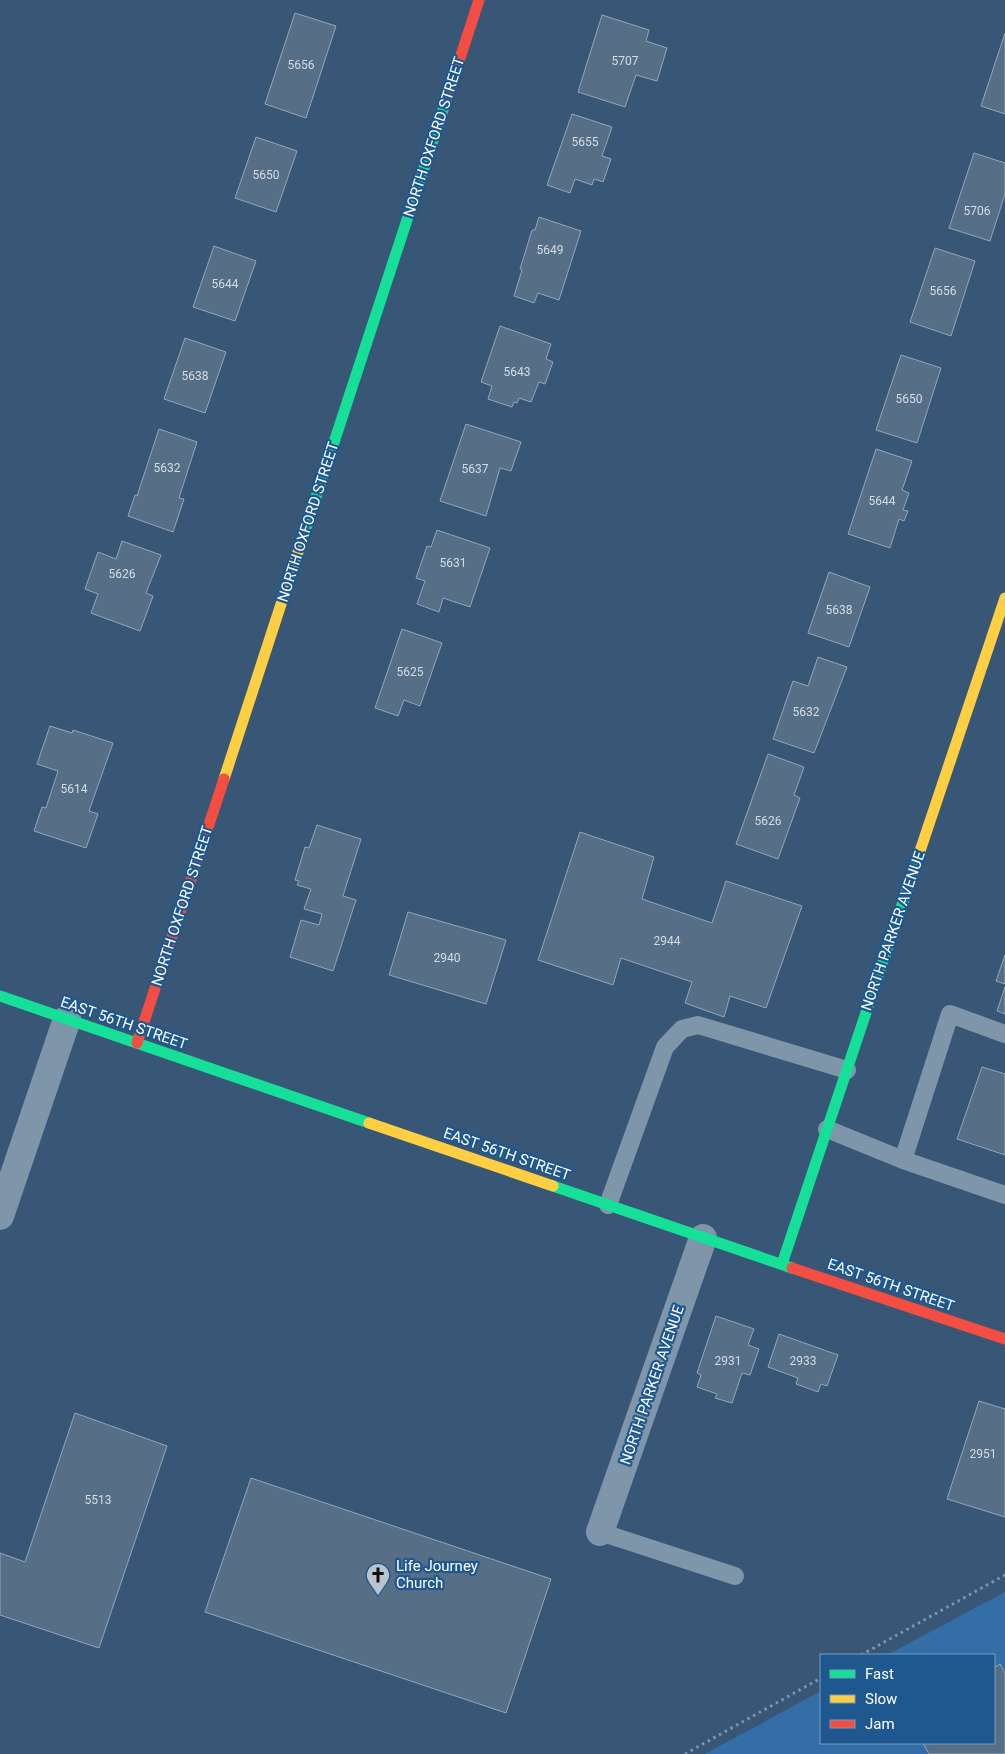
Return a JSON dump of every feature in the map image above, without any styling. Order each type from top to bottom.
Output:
[{"type":"street","name":"NORTH OXFORD STREET","points":[[137,1043],[479,0]]},
{"type":"street","name":"NORTH PARKER AVENUE","points":[[782,1264],[1005,598]]},
{"type":"street","name":"EAST 56TH STREET","points":[[0,996],[703,1238],[1005,1339]]},
{"type":"street","points":[[0,1216],[67,1019]]},
{"type":"street","name":"NORTH PARKER AVENUE","points":[[600,1532],[703,1238]]},
{"type":"lane","points":[[903,1160],[950,1014],[1005,1034]]},
{"type":"lane","points":[[608,1205],[665,1047],[682,1029],[698,1025],[847,1070]]},
{"type":"lane","points":[[827,1129],[903,1160],[1005,1195]]},
{"type":"lane","points":[[600,1532],[735,1576]]},
{"type":"path","points":[[863,1654],[1005,1574]]},
{"type":"path","points":[[685,1754],[820,1679]]},
{"type":"shaded area","points":[[1005,1592],[1005,1754],[705,1754],[820,1692],[820,1744],[995,1744],[995,1654],[889,1654]]},
{"type":"building","points":[[295,13],[336,26],[306,118],[265,104]]},
{"type":"building","points":[[602,15],[649,30],[646,41],[667,48],[657,81],[636,75],[625,107],[578,92]]},
{"type":"building","points":[[1005,33],[1005,114],[981,106]]},
{"type":"building","points":[[572,114],[612,127],[602,156],[611,159],[603,182],[594,179],[592,185],[575,179],[570,193],[547,185]]},
{"type":"building","points":[[256,137],[297,151],[276,212],[235,198]]},
{"type":"building","points":[[974,153],[1005,163],[1005,194],[990,241],[949,228]]},
{"type":"building","points":[[539,217],[581,231],[559,300],[538,293],[534,303],[514,296],[532,230],[535,230]]},
{"type":"building","points":[[214,246],[256,261],[235,321],[193,307]]},
{"type":"building","points":[[935,248],[975,261],[951,336],[910,322]]},
{"type":"building","points":[[500,326],[551,344],[546,359],[553,362],[545,384],[539,382],[531,402],[519,398],[512,407],[488,399],[492,386],[481,382]]},
{"type":"building","points":[[185,338],[226,352],[205,413],[164,399]]},
{"type":"building","points":[[901,355],[941,368],[917,443],[876,430]]},
{"type":"building","points":[[466,424],[521,442],[511,471],[500,468],[486,516],[440,501]]},
{"type":"building","points":[[159,429],[197,442],[179,498],[184,499],[173,532],[128,516],[135,495],[137,496]]},
{"type":"building","points":[[876,449],[912,461],[902,490],[909,493],[903,510],[908,511],[904,521],[899,519],[890,548],[848,534]]},
{"type":"building","points":[[437,530],[490,548],[470,607],[443,598],[439,612],[417,604],[425,581],[416,578],[427,546],[431,547]]},
{"type":"building","points":[[122,541],[161,555],[146,593],[153,596],[140,631],[91,613],[98,594],[85,589],[98,552],[116,559]]},
{"type":"building","points":[[829,572],[870,587],[849,647],[808,633]]},
{"type":"building","points":[[402,629],[442,643],[420,706],[404,700],[398,716],[375,708]]},
{"type":"building","points":[[818,657],[847,667],[814,753],[773,739],[793,681],[808,686]]},
{"type":"building","points":[[50,726],[72,733],[73,730],[113,743],[89,811],[98,814],[86,848],[34,831],[42,807],[46,808],[58,771],[37,764]]},
{"type":"building","points":[[768,754],[804,767],[794,795],[800,798],[778,859],[736,844]]},
{"type":"building","points":[[317,825],[361,839],[343,896],[356,900],[333,971],[290,957],[301,920],[319,925],[322,914],[304,909],[311,889],[297,885],[299,881],[295,880],[305,847],[309,848]]},
{"type":"building","points":[[580,832],[654,857],[642,899],[712,923],[726,881],[802,906],[766,1008],[730,996],[724,1017],[685,1003],[692,982],[621,958],[613,985],[538,960]]},
{"type":"building","points":[[408,912],[506,940],[486,1004],[389,975]]},
{"type":"building","points":[[1005,955],[1005,984],[996,981]]},
{"type":"building","points":[[1005,987],[1005,1014],[997,1011]]},
{"type":"building","points":[[982,1067],[1005,1074],[1005,1155],[957,1139]]},
{"type":"building","points":[[716,1316],[754,1329],[748,1345],[759,1349],[750,1375],[742,1373],[732,1403],[715,1398],[717,1394],[697,1387],[701,1375],[697,1373]]},
{"type":"building","points":[[779,1334],[838,1355],[827,1386],[821,1384],[818,1392],[796,1384],[798,1378],[768,1367]]},
{"type":"building","points":[[979,1401],[1005,1409],[1005,1517],[947,1499]]},
{"type":"building","points":[[75,1413],[167,1446],[99,1648],[0,1615],[0,1553],[25,1562]]},
{"type":"building","name":"Life Journey Church","points":[[251,1478],[551,1579],[506,1713],[205,1612]]},
{"type":"building","points":[[1000,1664],[1005,1673],[1005,1754],[929,1754],[924,1744],[995,1744],[995,1667]]},
{"type":"traffic: fast","points":[[299,549],[446,101]]},
{"type":"traffic: fast","points":[[782,1264],[920,851]]},
{"type":"traffic: fast","points":[[0,996],[369,1123]]},
{"type":"traffic: fast","points":[[553,1186],[792,1268]]},
{"type":"traffic: slow","points":[[224,779],[299,549]]},
{"type":"traffic: slow","points":[[920,851],[1005,598]]},
{"type":"traffic: slow","points":[[369,1123],[553,1186]]},
{"type":"traffic: jam","points":[[446,101],[479,0]]},
{"type":"traffic: jam","points":[[137,1043],[224,779]]},
{"type":"traffic: jam","points":[[792,1268],[1005,1339]]},
{"type":"place","name":"Life Journey Church","points":[[378,1596]]}]
